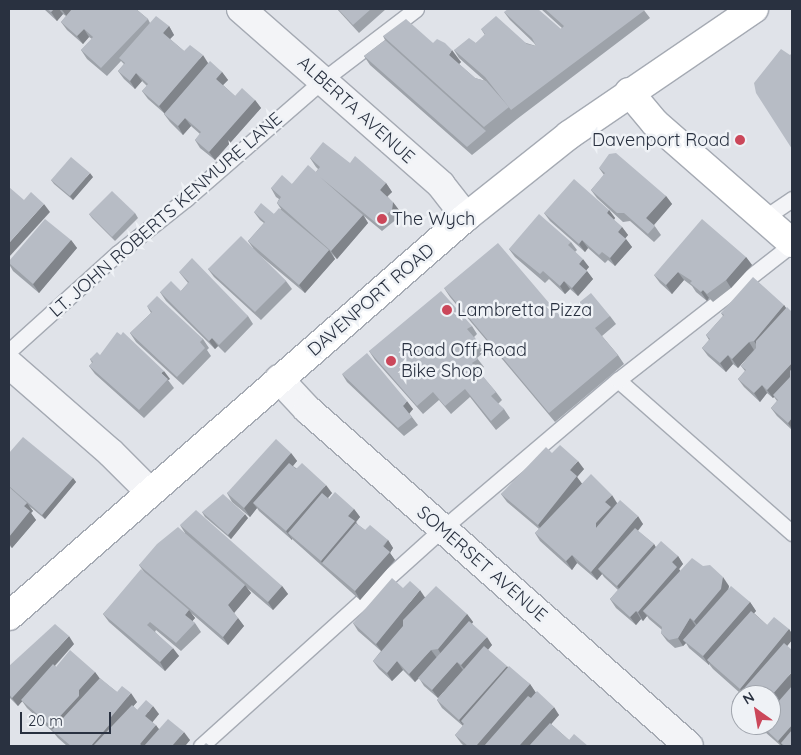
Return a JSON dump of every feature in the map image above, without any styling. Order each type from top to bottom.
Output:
[{"type":"street","name":"ALBERTA AVENUE","points":[[241,9],[441,185],[466,217]]},
{"type":"street","name":"DAVENPORT ROAD","points":[[9,616],[466,217],[569,135],[629,92],[754,9]]},
{"type":"street","points":[[629,92],[656,123],[792,244]]},
{"type":"street","points":[[9,364],[150,492]]},
{"type":"street","name":"SOMERSET AVENUE","points":[[279,379],[307,409],[690,746]]},
{"type":"lane","name":"LT. JOHN ROBERTS KENMURE LANE","points":[[9,351],[118,253],[186,199],[323,80],[416,9]]},
{"type":"lane","points":[[764,218],[792,199]]},
{"type":"lane","points":[[202,746],[442,529],[618,380],[792,244]]},
{"type":"lane","points":[[618,380],[792,532]]},
{"type":"building","points":[[72,9],[136,9],[148,19],[101,68],[81,50],[93,37],[84,29],[77,36],[61,22]]},
{"type":"building","points":[[338,9],[371,9],[353,25]]},
{"type":"building","points":[[508,9],[538,9],[561,29],[564,26],[545,9],[645,10],[511,110],[485,77],[454,50],[469,38],[476,43],[485,34],[481,29],[496,16],[527,44],[536,46],[532,38],[504,12]]},
{"type":"building","points":[[156,16],[169,26],[163,33],[184,51],[190,45],[203,55],[159,106],[142,91],[148,84],[136,73],[130,81],[118,71],[125,63],[119,58]]},
{"type":"building","points":[[406,19],[433,43],[437,39],[445,43],[452,50],[449,55],[475,78],[486,81],[509,107],[484,127],[383,36]]},
{"type":"building","points":[[385,40],[486,131],[467,147],[364,56]]},
{"type":"building","points":[[781,49],[790,55],[792,53],[792,149],[756,93],[754,83]]},
{"type":"building","points":[[210,61],[222,72],[216,79],[235,96],[242,88],[255,100],[209,152],[195,140],[201,132],[185,118],[178,126],[164,114]]},
{"type":"building","points":[[323,142],[350,163],[355,156],[386,183],[380,190],[393,202],[392,210],[376,223],[320,177],[363,215],[331,251],[277,203],[281,197],[271,188],[282,175],[292,184],[308,165],[316,172],[320,167],[310,158]]},
{"type":"building","points":[[616,153],[666,196],[646,218],[655,226],[648,234],[624,213],[617,213],[591,190],[605,173],[599,168],[609,154]]},
{"type":"building","points":[[71,157],[90,173],[70,196],[51,180]]},
{"type":"building","points":[[574,179],[609,210],[607,213],[622,227],[618,232],[626,239],[610,258],[602,252],[599,255],[582,240],[579,244],[544,213]]},
{"type":"building","points":[[9,187],[24,200],[31,192],[44,204],[9,243]]},
{"type":"building","points":[[112,191],[135,213],[112,237],[89,214]]},
{"type":"building","points":[[261,203],[274,214],[279,208],[329,250],[299,285],[248,241],[265,222],[254,212]]},
{"type":"building","points":[[539,214],[571,242],[568,245],[583,259],[579,264],[587,271],[572,288],[564,281],[560,286],[543,271],[540,274],[509,249]]},
{"type":"building","points":[[45,219],[71,240],[33,284],[9,261]]},
{"type":"building","points":[[702,219],[746,257],[726,280],[707,294],[703,290],[701,292],[690,283],[692,281],[678,272],[666,285],[654,275]]},
{"type":"building","points":[[241,236],[286,281],[255,312],[208,269]]},
{"type":"building","points":[[498,243],[561,317],[591,293],[610,316],[595,328],[618,355],[549,413],[444,288]]},
{"type":"building","points":[[192,258],[248,316],[219,345],[212,338],[209,341],[160,292],[171,281],[181,291],[189,282],[179,272]]},
{"type":"building","points":[[753,277],[784,305],[754,341],[749,342],[732,359],[728,355],[720,363],[702,348],[710,339],[706,335],[724,315],[721,313]]},
{"type":"building","points":[[441,291],[472,326],[467,329],[479,343],[471,350],[478,359],[472,363],[496,392],[491,396],[504,409],[491,421],[465,389],[445,406],[433,392],[417,406],[369,351]]},
{"type":"building","points":[[157,296],[203,339],[200,342],[205,348],[177,377],[130,333],[152,312],[147,306]]},
{"type":"building","points":[[787,307],[792,312],[792,363],[767,390],[762,385],[754,393],[738,379],[746,370],[741,366],[756,348],[756,341]]},
{"type":"building","points":[[117,332],[121,335],[123,332],[164,371],[161,373],[168,379],[139,410],[89,366],[93,362],[90,359],[97,352],[100,355]]},
{"type":"building","points":[[367,353],[407,401],[403,406],[412,417],[398,428],[342,374]]},
{"type":"building","points":[[792,368],[792,418],[788,423],[771,408],[778,400],[773,395],[790,377]]},
{"type":"building","points":[[23,437],[73,478],[42,515],[9,486],[9,453]]},
{"type":"building","points":[[276,439],[291,453],[244,508],[227,493]]},
{"type":"building","points":[[560,445],[578,461],[570,470],[577,476],[538,525],[501,494],[546,447],[552,453]]},
{"type":"building","points":[[289,463],[296,469],[302,463],[326,485],[286,531],[253,503]]},
{"type":"building","points":[[591,474],[612,495],[605,502],[611,507],[596,523],[596,528],[620,500],[638,516],[591,572],[572,555],[566,561],[535,533]]},
{"type":"building","points":[[9,487],[27,503],[24,506],[30,511],[9,537]]},
{"type":"building","points":[[335,492],[354,509],[348,516],[355,521],[321,561],[288,533],[322,493],[329,499]]},
{"type":"building","points":[[223,494],[245,514],[228,535],[202,512]]},
{"type":"building","points":[[196,510],[282,586],[268,602],[180,525]]},
{"type":"building","points":[[356,523],[365,530],[370,525],[388,540],[383,546],[390,552],[355,591],[322,563]]},
{"type":"building","points":[[178,527],[245,585],[228,605],[238,618],[223,637],[139,565],[157,544]]},
{"type":"building","points":[[635,528],[654,544],[617,586],[598,569]]},
{"type":"building","points":[[661,541],[678,556],[672,562],[677,567],[638,612],[636,611],[630,617],[610,599]]},
{"type":"building","points":[[692,558],[703,566],[710,565],[723,577],[721,589],[694,621],[690,618],[678,638],[669,640],[661,633],[662,627],[643,611]]},
{"type":"building","points":[[141,569],[189,610],[185,615],[195,623],[176,643],[150,622],[147,625],[173,648],[160,662],[103,614]]},
{"type":"building","points":[[392,578],[403,588],[410,581],[420,590],[376,644],[353,623]]},
{"type":"building","points":[[436,586],[467,614],[438,649],[431,650],[409,674],[397,661],[387,673],[373,661],[403,626],[403,620]]},
{"type":"building","points":[[731,586],[750,602],[703,656],[683,640]]},
{"type":"building","points":[[751,611],[767,625],[774,617],[789,629],[743,685],[735,685],[707,660]]},
{"type":"building","points":[[469,621],[487,637],[461,665],[457,662],[432,690],[418,678]]},
{"type":"building","points":[[55,624],[69,636],[12,698],[9,694],[9,666]]},
{"type":"building","points":[[784,643],[792,650],[792,672],[781,685],[747,685]]},
{"type":"building","points":[[484,646],[507,666],[459,720],[437,700]]},
{"type":"building","points":[[70,650],[95,672],[79,690],[79,696],[51,726],[21,700],[53,664],[56,667]]},
{"type":"building","points":[[509,666],[530,684],[476,746],[468,746],[455,735],[464,724],[461,721]]},
{"type":"building","points":[[100,678],[117,692],[122,686],[131,693],[111,717],[111,723],[91,746],[71,746],[52,730]]},
{"type":"building","points":[[792,686],[792,725],[778,741],[772,735],[781,735],[781,699]]},
{"type":"building","points":[[537,691],[554,707],[519,746],[484,746],[528,696],[531,698]]},
{"type":"building","points":[[146,700],[153,706],[145,716],[156,725],[140,744],[142,746],[93,746],[132,705],[137,710]]},
{"type":"building","points":[[168,719],[184,732],[172,746],[144,746]]},
{"type":"building","points":[[550,723],[569,740],[574,734],[588,746],[529,746]]},
{"type":"building","points":[[792,730],[792,746],[785,746],[781,743]]},
{"type":"place","name":"Davenport Road","points":[[740,140]]},
{"type":"place","name":"The Wych","points":[[382,219]]},
{"type":"place","name":"Lambretta Pizza","points":[[447,310]]},
{"type":"place","name":"Road Off Road Bike Shop","points":[[391,361]]}]
